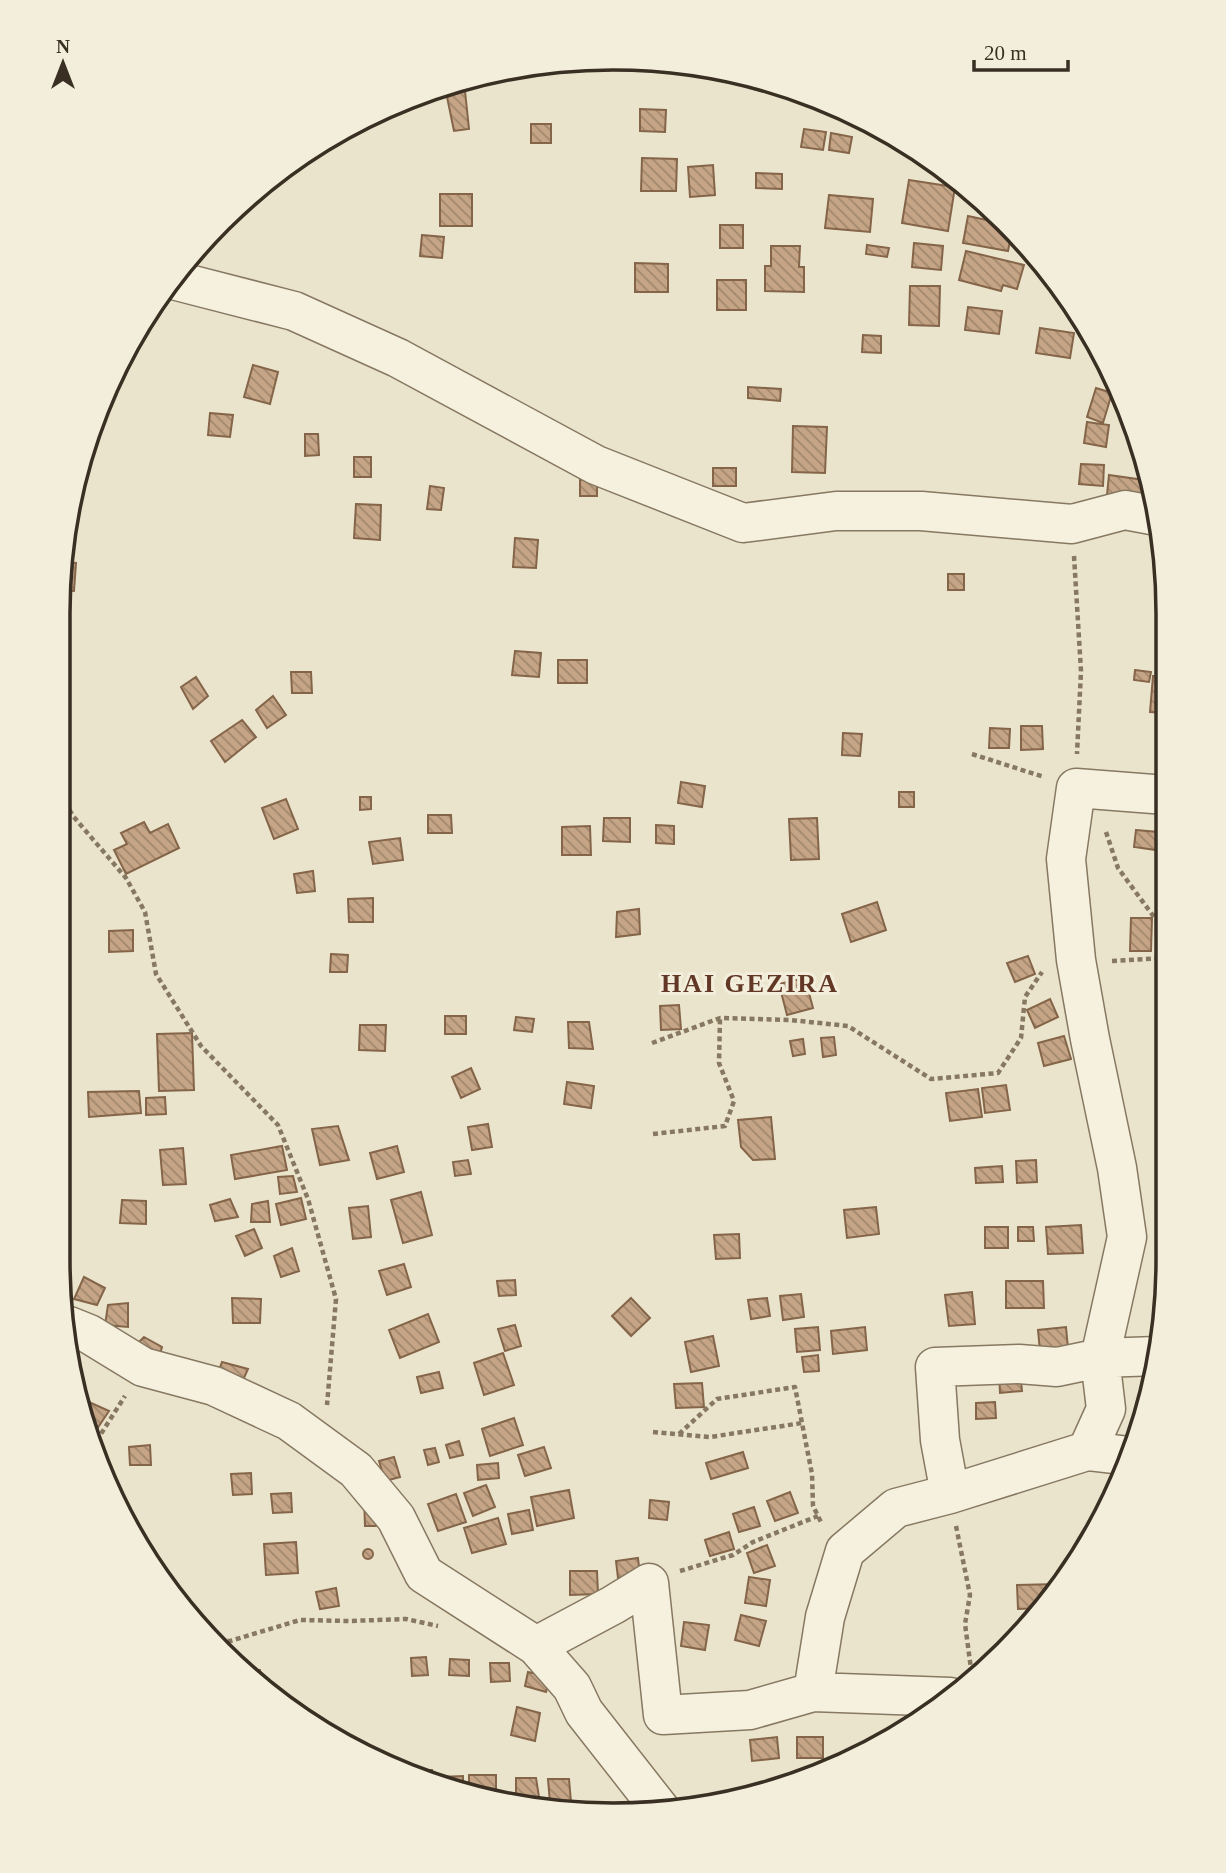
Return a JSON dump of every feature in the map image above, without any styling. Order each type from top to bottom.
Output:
[{"type":"street","points":[[182,282],[294,312],[398,358],[596,466],[743,523],[836,511],[921,511],[1072,524],[1125,510],[1147,514]]},
{"type":"street","points":[[1087,1451],[1106,1409],[1100,1358],[1127,1237],[1117,1168],[1076,960],[1066,859],[1076,788],[1156,794]]},
{"type":"street","points":[[75,1328],[144,1367],[214,1386],[289,1421],[356,1470],[396,1518],[424,1574],[536,1646],[572,1688],[584,1712],[654,1801]]},
{"type":"street","points":[[950,1494],[940,1440],[935,1367],[1019,1364],[1057,1367],[1100,1358],[1147,1356]]},
{"type":"street","points":[[1106,1409],[1128,1432]]},
{"type":"street","points":[[813,1692],[825,1617],[845,1551],[896,1508],[1087,1451],[1120,1455]]},
{"type":"street","points":[[536,1646],[649,1583],[663,1715],[750,1710],[813,1692],[937,1696]]},
{"type":"path","points":[[972,754],[1076,788],[1081,671],[1072,524]]},
{"type":"path","points":[[70,811],[126,878],[145,912],[156,974],[201,1046],[278,1125],[308,1199],[336,1299],[331,1386],[321,1444]]},
{"type":"path","points":[[1104,823],[1118,869],[1156,919]]},
{"type":"path","points":[[652,1043],[720,1018],[790,1020],[848,1026],[931,1079],[998,1073],[1021,1038],[1025,997],[1042,972],[1076,960],[1156,959]]},
{"type":"path","points":[[653,1134],[725,1126],[734,1101],[719,1063],[720,1018]]},
{"type":"path","points":[[99,1436],[144,1367]]},
{"type":"path","points":[[678,1434],[717,1399],[795,1387],[812,1474],[813,1506],[827,1533],[845,1551]]},
{"type":"path","points":[[653,1432],[710,1437],[802,1423]]},
{"type":"path","points":[[950,1494],[970,1595],[965,1624],[971,1668]]},
{"type":"path","points":[[649,1583],[733,1555],[753,1542],[818,1516]]},
{"type":"path","points":[[226,1641],[300,1620],[405,1619],[439,1626]]},
{"type":"building","points":[[465,91],[469,129],[454,131],[447,97]]},
{"type":"building","points":[[640,109],[666,110],[665,132],[640,131]]},
{"type":"building","points":[[531,124],[551,124],[551,143],[531,143]]},
{"type":"building","points":[[804,129],[826,132],[823,150],[801,147]]},
{"type":"building","points":[[831,133],[852,137],[849,153],[829,150]]},
{"type":"building","points":[[642,158],[677,159],[676,191],[641,191]]},
{"type":"building","points":[[713,165],[715,195],[690,197],[688,167]]},
{"type":"building","points":[[756,173],[782,174],[782,189],[756,188]]},
{"type":"building","points":[[909,180],[949,186],[954,191],[948,231],[902,223]]},
{"type":"building","points":[[440,194],[472,194],[472,226],[440,226]]},
{"type":"building","points":[[829,195],[873,199],[870,232],[825,228]]},
{"type":"building","points":[[968,216],[987,220],[1010,243],[1008,251],[963,243]]},
{"type":"building","points":[[720,225],[743,225],[743,248],[720,248]]},
{"type":"building","points":[[422,235],[444,237],[442,258],[420,256]]},
{"type":"building","points":[[914,243],[943,246],[941,270],[912,267]]},
{"type":"building","points":[[867,245],[889,248],[887,257],[866,254]]},
{"type":"building","points":[[771,246],[800,246],[799,267],[804,267],[804,292],[765,291],[765,266],[771,266]]},
{"type":"building","points":[[966,251],[1024,265],[1017,289],[1003,285],[1001,291],[959,280]]},
{"type":"building","points":[[635,263],[668,264],[668,292],[635,292]]},
{"type":"building","points":[[717,280],[746,280],[746,310],[717,310]]},
{"type":"building","points":[[910,286],[940,286],[939,326],[909,325]]},
{"type":"building","points":[[968,307],[1002,311],[999,334],[965,330]]},
{"type":"building","points":[[1040,328],[1074,333],[1070,358],[1036,353]]},
{"type":"building","points":[[863,335],[881,336],[881,353],[862,352]]},
{"type":"building","points":[[253,365],[278,372],[270,404],[244,397]]},
{"type":"building","points":[[748,387],[781,389],[780,401],[748,398]]},
{"type":"building","points":[[1096,388],[1109,392],[1111,396],[1103,423],[1087,417]]},
{"type":"building","points":[[210,413],[233,415],[230,437],[208,435]]},
{"type":"building","points":[[1087,422],[1109,425],[1106,447],[1084,443]]},
{"type":"building","points":[[793,426],[827,427],[825,473],[792,472]]},
{"type":"building","points":[[305,434],[318,434],[319,455],[305,456]]},
{"type":"building","points":[[354,457],[371,457],[371,477],[354,477]]},
{"type":"building","points":[[1081,464],[1104,465],[1103,486],[1079,484]]},
{"type":"building","points":[[713,468],[736,468],[736,486],[713,486]]},
{"type":"building","points":[[1109,475],[1139,479],[1144,500],[1107,495]]},
{"type":"building","points":[[580,480],[597,480],[597,496],[580,496]]},
{"type":"building","points":[[430,486],[444,488],[441,510],[427,509]]},
{"type":"building","points":[[356,504],[381,505],[380,540],[354,538]]},
{"type":"building","points":[[515,538],[538,540],[536,568],[513,567]]},
{"type":"building","points":[[73,563],[76,563],[74,591],[71,591]]},
{"type":"building","points":[[948,574],[964,574],[964,590],[948,590]]},
{"type":"building","points":[[515,651],[541,653],[539,677],[512,675]]},
{"type":"building","points":[[558,660],[587,660],[587,683],[558,683]]},
{"type":"building","points":[[1135,670],[1151,672],[1149,682],[1134,680]]},
{"type":"building","points":[[291,672],[311,672],[312,693],[292,693]]},
{"type":"building","points":[[1153,676],[1156,676],[1156,712],[1150,712]]},
{"type":"building","points":[[196,677],[208,696],[193,709],[181,687]]},
{"type":"building","points":[[273,696],[286,715],[267,728],[256,710]]},
{"type":"building","points":[[242,720],[256,737],[225,762],[211,741]]},
{"type":"building","points":[[1021,726],[1042,726],[1043,749],[1021,750]]},
{"type":"building","points":[[990,728],[1010,729],[1009,748],[989,748]]},
{"type":"building","points":[[843,733],[862,734],[860,756],[842,755]]},
{"type":"building","points":[[681,782],[705,786],[702,807],[678,803]]},
{"type":"building","points":[[899,792],[914,792],[914,807],[899,807]]},
{"type":"building","points":[[360,797],[371,797],[371,809],[360,810]]},
{"type":"building","points":[[286,799],[298,829],[274,839],[262,808]]},
{"type":"building","points":[[428,815],[451,815],[452,833],[428,833]]},
{"type":"building","points":[[604,818],[630,818],[630,842],[603,841]]},
{"type":"building","points":[[817,818],[819,859],[791,860],[789,819]]},
{"type":"building","points":[[144,822],[150,833],[168,824],[179,848],[126,874],[114,850],[127,844],[121,833]]},
{"type":"building","points":[[656,825],[674,826],[674,844],[656,843]]},
{"type":"building","points":[[590,826],[591,855],[562,855],[562,827]]},
{"type":"building","points":[[1136,830],[1156,832],[1156,850],[1134,847]]},
{"type":"building","points":[[400,838],[403,860],[373,864],[369,842]]},
{"type":"building","points":[[313,871],[315,891],[297,893],[294,874]]},
{"type":"building","points":[[373,898],[373,922],[349,922],[348,899]]},
{"type":"building","points":[[877,902],[886,930],[851,942],[842,914]]},
{"type":"building","points":[[639,909],[640,934],[616,937],[617,912]]},
{"type":"building","points":[[1131,918],[1152,918],[1151,951],[1130,951]]},
{"type":"building","points":[[133,930],[133,951],[109,952],[109,931]]},
{"type":"building","points":[[331,954],[348,955],[347,972],[330,972]]},
{"type":"building","points":[[1028,956],[1035,974],[1015,982],[1007,963]]},
{"type":"building","points":[[805,978],[813,1008],[787,1015],[779,984]]},
{"type":"building","points":[[1050,999],[1058,1017],[1035,1028],[1027,1010]]},
{"type":"building","points":[[679,1005],[681,1029],[661,1030],[660,1006]]},
{"type":"building","points":[[445,1016],[466,1016],[466,1034],[445,1034]]},
{"type":"building","points":[[516,1017],[534,1019],[532,1032],[514,1030]]},
{"type":"building","points":[[568,1022],[589,1022],[593,1049],[569,1048]]},
{"type":"building","points":[[360,1025],[386,1025],[385,1051],[359,1050]]},
{"type":"building","points":[[192,1033],[194,1090],[159,1091],[157,1034]]},
{"type":"building","points":[[1064,1036],[1071,1059],[1044,1066],[1038,1043]]},
{"type":"building","points":[[834,1037],[836,1055],[823,1057],[821,1038]]},
{"type":"building","points":[[803,1039],[805,1054],[793,1056],[790,1041]]},
{"type":"building","points":[[471,1068],[480,1089],[461,1098],[452,1077]]},
{"type":"building","points":[[567,1082],[594,1086],[591,1108],[564,1104]]},
{"type":"building","points":[[1006,1085],[1010,1110],[985,1113],[982,1088]]},
{"type":"building","points":[[978,1089],[982,1117],[950,1121],[946,1093]]},
{"type":"building","points":[[139,1091],[141,1113],[89,1117],[88,1092]]},
{"type":"building","points":[[165,1097],[166,1114],[146,1115],[146,1098]]},
{"type":"building","points":[[771,1117],[775,1159],[753,1160],[741,1147],[738,1120]]},
{"type":"building","points":[[488,1124],[492,1147],[472,1150],[468,1127]]},
{"type":"building","points":[[338,1126],[349,1160],[320,1165],[312,1129]]},
{"type":"building","points":[[282,1146],[287,1170],[235,1179],[231,1155]]},
{"type":"building","points":[[397,1146],[404,1172],[377,1179],[370,1153]]},
{"type":"building","points":[[183,1148],[186,1184],[163,1185],[160,1150]]},
{"type":"building","points":[[468,1160],[471,1174],[455,1176],[453,1162]]},
{"type":"building","points":[[1036,1160],[1037,1182],[1017,1183],[1016,1161]]},
{"type":"building","points":[[1002,1166],[1003,1182],[976,1183],[975,1168]]},
{"type":"building","points":[[293,1176],[297,1192],[280,1194],[278,1177]]},
{"type":"building","points":[[421,1192],[432,1235],[403,1243],[391,1200]]},
{"type":"building","points":[[301,1198],[306,1219],[281,1225],[276,1204]]},
{"type":"building","points":[[230,1199],[238,1217],[215,1221],[210,1205]]},
{"type":"building","points":[[122,1200],[146,1201],[146,1224],[120,1223]]},
{"type":"building","points":[[268,1201],[270,1222],[251,1222],[252,1204]]},
{"type":"building","points":[[368,1206],[371,1237],[353,1239],[349,1208]]},
{"type":"building","points":[[876,1207],[879,1234],[847,1238],[844,1210]]},
{"type":"building","points":[[1081,1225],[1083,1253],[1048,1254],[1046,1227]]},
{"type":"building","points":[[985,1227],[1008,1227],[1008,1248],[985,1248]]},
{"type":"building","points":[[1018,1227],[1033,1227],[1034,1241],[1018,1241]]},
{"type":"building","points":[[254,1229],[262,1248],[245,1256],[236,1236]]},
{"type":"building","points":[[739,1234],[740,1258],[716,1259],[714,1235]]},
{"type":"building","points":[[292,1248],[299,1271],[281,1277],[274,1256]]},
{"type":"building","points":[[404,1264],[411,1287],[387,1295],[379,1271]]},
{"type":"building","points":[[84,1277],[105,1288],[97,1305],[74,1299]]},
{"type":"building","points":[[515,1280],[516,1295],[499,1296],[497,1281]]},
{"type":"building","points":[[1006,1281],[1043,1281],[1044,1308],[1006,1308]]},
{"type":"building","points":[[972,1292],[975,1324],[949,1326],[945,1295]]},
{"type":"building","points":[[801,1294],[804,1317],[783,1320],[780,1296]]},
{"type":"building","points":[[232,1298],[261,1299],[260,1323],[233,1323]]},
{"type":"building","points":[[631,1298],[650,1318],[631,1336],[612,1316]]},
{"type":"building","points":[[767,1298],[770,1316],[751,1319],[748,1300]]},
{"type":"building","points":[[128,1303],[128,1327],[105,1325],[108,1305]]},
{"type":"building","points":[[428,1314],[439,1342],[400,1358],[389,1330]]},
{"type":"building","points":[[515,1325],[521,1346],[505,1351],[498,1329]]},
{"type":"building","points":[[818,1327],[820,1350],[797,1352],[795,1329]]},
{"type":"building","points":[[865,1327],[867,1350],[833,1354],[831,1331]]},
{"type":"building","points":[[1066,1327],[1069,1359],[1041,1362],[1038,1330]]},
{"type":"building","points":[[713,1336],[719,1366],[691,1372],[685,1342]]},
{"type":"building","points":[[144,1337],[162,1347],[157,1366],[130,1351]]},
{"type":"building","points":[[503,1353],[514,1385],[484,1395],[474,1363]]},
{"type":"building","points":[[818,1355],[819,1371],[804,1372],[802,1357]]},
{"type":"building","points":[[222,1362],[248,1369],[239,1389],[215,1381]]},
{"type":"building","points":[[1020,1369],[1022,1391],[1000,1393],[999,1371]]},
{"type":"building","points":[[439,1372],[443,1388],[421,1393],[417,1377]]},
{"type":"building","points":[[702,1383],[704,1407],[676,1408],[674,1384]]},
{"type":"building","points":[[89,1402],[109,1411],[97,1429]]},
{"type":"building","points":[[995,1402],[996,1418],[976,1419],[976,1403]]},
{"type":"building","points":[[514,1418],[523,1445],[490,1456],[482,1429]]},
{"type":"building","points":[[459,1441],[463,1455],[450,1458],[446,1445]]},
{"type":"building","points":[[150,1445],[151,1465],[130,1465],[129,1447]]},
{"type":"building","points":[[544,1447],[551,1468],[525,1476],[518,1455]]},
{"type":"building","points":[[435,1448],[439,1462],[428,1465],[424,1450]]},
{"type":"building","points":[[743,1452],[748,1468],[711,1479],[706,1463]]},
{"type":"building","points":[[394,1457],[400,1477],[385,1481],[379,1461]]},
{"type":"building","points":[[498,1463],[499,1478],[478,1480],[477,1465]]},
{"type":"building","points":[[251,1473],[252,1494],[233,1495],[231,1474]]},
{"type":"building","points":[[486,1485],[495,1507],[473,1516],[464,1493]]},
{"type":"building","points":[[569,1490],[574,1518],[537,1526],[531,1497]]},
{"type":"building","points":[[790,1492],[798,1513],[775,1521],[767,1501]]},
{"type":"building","points":[[291,1493],[292,1512],[273,1513],[271,1494]]},
{"type":"building","points":[[456,1494],[466,1522],[438,1531],[428,1504]]},
{"type":"building","points":[[364,1497],[385,1526],[365,1526]]},
{"type":"building","points":[[650,1500],[669,1502],[667,1520],[649,1518]]},
{"type":"building","points":[[754,1507],[760,1526],[739,1532],[733,1514]]},
{"type":"building","points":[[529,1510],[533,1530],[512,1534],[508,1514]]},
{"type":"building","points":[[498,1518],[506,1544],[472,1553],[464,1528]]},
{"type":"building","points":[[729,1532],[734,1549],[710,1556],[705,1540]]},
{"type":"building","points":[[296,1542],[298,1573],[266,1575],[264,1544]]},
{"type":"building","points":[[767,1545],[775,1566],[754,1573],[747,1553]]},
{"type":"building","points":[[368,1549],[373,1554],[368,1559],[363,1554]]},
{"type":"building","points":[[638,1558],[640,1575],[618,1578],[616,1561]]},
{"type":"building","points":[[570,1571],[597,1571],[598,1594],[570,1595]]},
{"type":"building","points":[[749,1577],[770,1580],[766,1606],[745,1603]]},
{"type":"building","points":[[1049,1584],[1029,1609],[1018,1609],[1017,1585]]},
{"type":"building","points":[[336,1588],[339,1606],[320,1609],[316,1592]]},
{"type":"building","points":[[741,1615],[766,1621],[759,1646],[735,1640]]},
{"type":"building","points":[[684,1622],[709,1625],[705,1650],[681,1646]]},
{"type":"building","points":[[426,1657],[428,1675],[412,1676],[411,1658]]},
{"type":"building","points":[[450,1659],[469,1660],[469,1676],[449,1675]]},
{"type":"building","points":[[490,1663],[509,1663],[510,1681],[491,1682]]},
{"type":"building","points":[[528,1672],[550,1677],[546,1692],[525,1686]]},
{"type":"building","points":[[517,1707],[540,1713],[535,1741],[511,1735]]},
{"type":"building","points":[[777,1737],[779,1758],[752,1761],[750,1740]]},
{"type":"building","points":[[797,1737],[823,1737],[823,1758],[797,1758]]},
{"type":"building","points":[[469,1775],[496,1775],[496,1790],[469,1783]]},
{"type":"building","points":[[463,1776],[463,1781],[447,1777]]},
{"type":"building","points":[[516,1778],[536,1778],[539,1798],[516,1794]]},
{"type":"building","points":[[548,1779],[569,1779],[571,1801],[550,1799]]},
{"type":"district","name":"HAI GEZIRA","points":[[750,983]]}]
